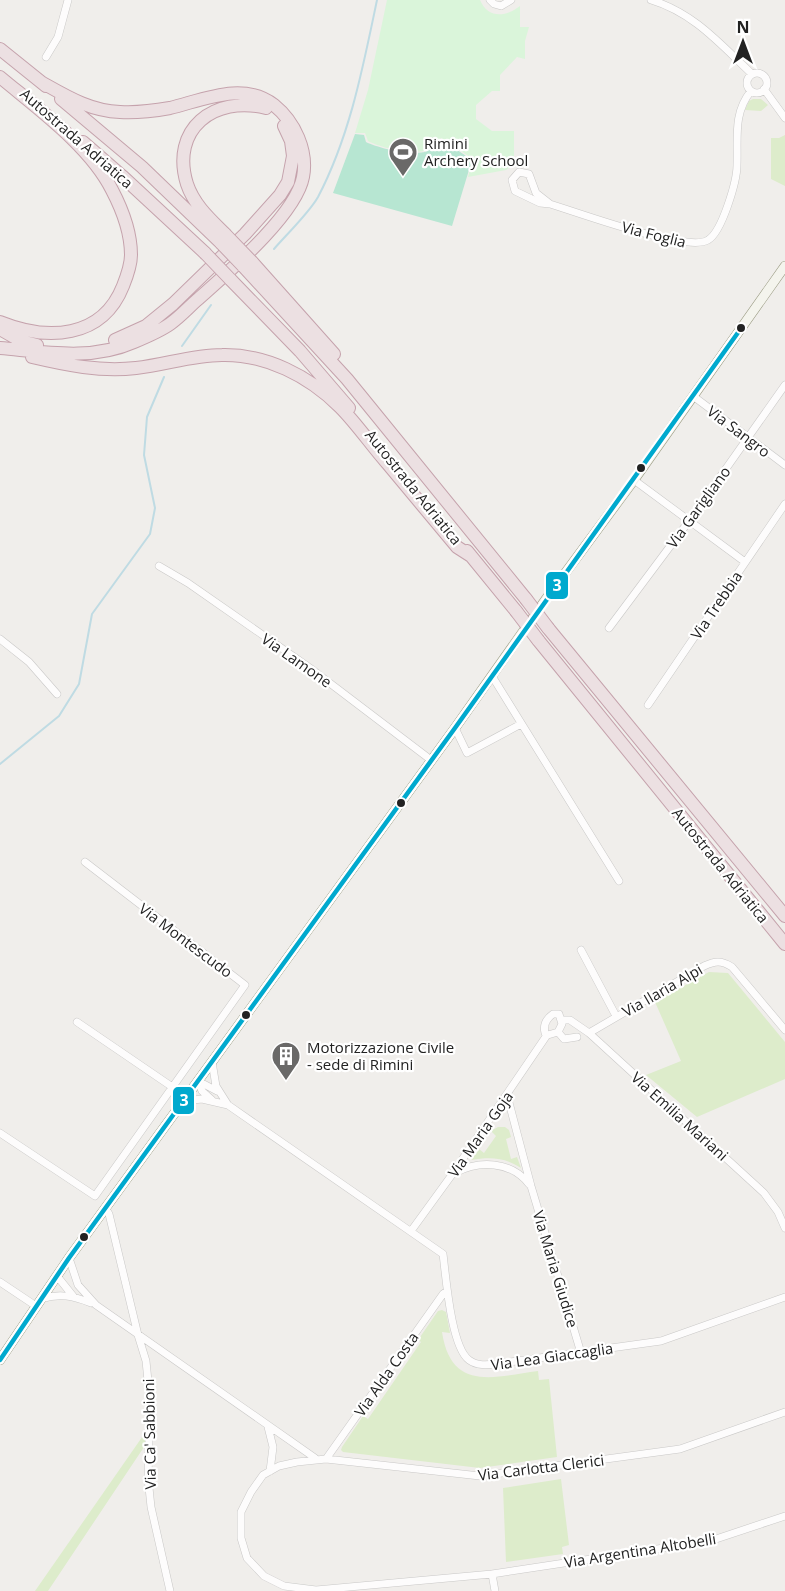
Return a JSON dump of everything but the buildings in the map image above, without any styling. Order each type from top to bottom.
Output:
[{"type":"highway","name":"Autostrada Adriatica","points":[[0,49],[142,167],[223,239],[335,355],[346,379],[785,916]]},
{"type":"highway","name":"Autostrada Adriatica","points":[[0,72],[122,176],[205,253],[329,383],[785,944]]},
{"type":"highway","points":[[0,77],[60,128],[94,164],[111,189],[122,214],[129,235],[131,256],[120,295],[110,309],[93,324],[63,333],[20,330],[0,322]]},
{"type":"highway","points":[[0,348],[63,354],[105,352],[133,342],[170,324],[218,281],[282,216],[303,179],[304,162],[299,139],[290,121],[264,99],[246,94],[216,95],[154,111],[118,112],[85,106],[41,82]]},
{"type":"highway","points":[[0,328],[21,341],[39,346],[65,349],[87,348],[128,335],[146,326],[174,304],[245,234],[280,195],[288,182],[293,156],[286,130],[276,116],[266,108],[249,104],[233,104],[218,108],[199,120],[187,140],[184,161],[187,183],[199,208],[223,239]]},
{"type":"highway","points":[[0,348],[67,365],[106,370],[137,368],[194,357],[223,355],[254,358],[285,368],[311,384],[340,407],[457,548],[471,556]]},
{"type":"street","points":[[46,57],[58,37],[68,0]]},
{"type":"street","points":[[490,0],[501,6],[511,0]]},
{"type":"street","points":[[651,0],[666,4],[698,24],[729,50],[752,74]]},
{"type":"street","points":[[758,73],[765,78],[764,89],[758,92],[751,91],[747,84],[748,78],[758,73]]},
{"type":"street","points":[[764,89],[785,118]]},
{"type":"street","name":"Via Foglia","points":[[550,204],[538,196],[529,174],[519,172],[513,177],[513,187],[519,194],[540,203],[550,204],[646,234],[690,243],[700,244],[708,241],[715,235],[720,225],[736,175],[739,111],[751,91]]},
{"type":"street","points":[[0,1360],[69,1258],[492,676],[546,598],[634,480],[785,266]]},
{"type":"street","name":"Via Garigliano","points":[[609,628],[689,521],[785,385]]},
{"type":"street","name":"Via Sangro","points":[[693,396],[785,465]]},
{"type":"street","points":[[634,480],[745,562]]},
{"type":"street","name":"Via Trebbia","points":[[648,705],[785,504]]},
{"type":"street","name":"Via Lamone","points":[[159,566],[310,668],[431,760]]},
{"type":"street","points":[[0,639],[29,662],[57,694]]},
{"type":"street","points":[[492,676],[619,881]]},
{"type":"street","points":[[454,728],[467,753],[521,724]]},
{"type":"street","name":"Via Montescudo","points":[[0,1133],[94,1196],[245,985],[85,862]]},
{"type":"street","name":"Via Ilaria Alpi","points":[[581,950],[616,1016]]},
{"type":"street","name":"Via Ilaria Alpi","points":[[589,1034],[616,1016],[715,962],[723,962],[732,967],[785,1030]]},
{"type":"street","points":[[556,1014],[559,1014],[562,1020],[558,1032],[551,1036],[547,1035],[544,1029],[549,1017],[556,1014]]},
{"type":"street","name":"Via Emilia Mariani","points":[[562,1020],[570,1020],[589,1034],[764,1193],[778,1212],[785,1228]]},
{"type":"street","points":[[77,1022],[172,1087],[185,1099]]},
{"type":"street","points":[[558,1032],[564,1039],[577,1036]]},
{"type":"street","name":"Via Maria Goja","points":[[411,1231],[547,1035]]},
{"type":"street","name":"Via Lea Giaccaglia","points":[[212,1062],[214,1079],[228,1105]]},
{"type":"street","points":[[198,1082],[202,1091],[212,1100]]},
{"type":"street","name":"Via Lea Giaccaglia","points":[[198,1082],[219,1092]]},
{"type":"street","name":"Via Maria Giudice","points":[[507,1095],[531,1186],[581,1353]]},
{"type":"street","name":"Via Lea Giaccaglia","points":[[185,1099],[212,1100],[228,1105],[443,1254],[447,1291],[458,1345],[471,1362],[496,1365],[661,1341],[785,1297]]},
{"type":"street","points":[[451,1176],[467,1168],[496,1165],[515,1172],[531,1186]]},
{"type":"street","name":"Via Ca' Sabbioni","points":[[106,1209],[146,1361],[150,1401],[148,1478],[151,1507],[170,1591]]},
{"type":"street","name":"Via Carlotta Clerici","points":[[69,1258],[76,1282],[96,1305],[315,1458],[480,1476],[680,1449],[785,1412]]},
{"type":"street","points":[[57,1276],[76,1282]]},
{"type":"street","name":"Via Carlotta Clerici","points":[[57,1276],[73,1296]]},
{"type":"street","points":[[0,1282],[38,1303]]},
{"type":"street","name":"Via Alda Costa","points":[[326,1459],[447,1291]]},
{"type":"street","name":"Via Carlotta Clerici","points":[[38,1303],[60,1294],[73,1296],[96,1305]]},
{"type":"street","points":[[267,1425],[272,1436],[273,1447],[270,1471]]},
{"type":"street","points":[[270,1471],[279,1466],[315,1458]]},
{"type":"street","name":"Via Argentina Altobelli","points":[[270,1471],[263,1475],[241,1512],[241,1538],[247,1558],[264,1576],[284,1586],[316,1590],[492,1574],[710,1540],[785,1516]]},
{"type":"street","points":[[492,1574],[495,1591]]},
{"type":"green space","points":[[387,0],[480,0],[488,10],[498,14],[515,10],[520,6],[520,27],[529,27],[525,41],[525,59],[517,57],[500,75],[500,91],[492,91],[476,105],[476,119],[492,131],[514,131],[514,164],[506,170],[468,177],[473,159],[441,138],[428,149],[413,152],[380,146],[368,141],[365,133],[355,133],[368,90]]},
{"type":"green space","points":[[761,99],[768,105],[761,111],[745,110],[749,101]]},
{"type":"green space","name":"Rimini Archery School","points":[[355,134],[364,135],[366,142],[379,147],[414,153],[429,150],[441,139],[472,160],[452,226],[333,193]]},
{"type":"green space","points":[[785,135],[785,186],[771,179],[771,138]]},
{"type":"green space","points":[[709,972],[728,973],[785,1042],[785,1079],[697,1117],[646,1075],[681,1061],[655,1002]]},
{"type":"green space","points":[[498,1127],[505,1127],[509,1130],[511,1137],[506,1139],[511,1159],[517,1157],[521,1168],[497,1159],[471,1160],[479,1149],[484,1153],[496,1136],[491,1131]]},
{"type":"green space","points":[[438,1311],[446,1312],[450,1333],[442,1332],[447,1351],[455,1364],[465,1372],[491,1377],[538,1371],[539,1380],[549,1379],[557,1457],[480,1468],[341,1450],[363,1416],[368,1419],[421,1342],[418,1340]]},
{"type":"green space","points":[[147,1430],[146,1444],[48,1591],[35,1591]]},
{"type":"green space","points":[[561,1479],[569,1545],[562,1547],[563,1554],[506,1562],[503,1488]]},
{"type":"waterway","points":[[274,249],[318,197],[339,150],[354,101],[377,0]]},
{"type":"waterway","points":[[182,346],[211,305]]},
{"type":"waterway","points":[[0,764],[59,716],[79,684],[92,614],[150,534],[155,508],[144,455],[147,417],[164,377]]},
{"type":"transit line","name":"3","points":[[0,1360],[69,1258],[455,728],[742,327]]},
{"type":"place","name":"Rimini Archery School","points":[[403,178]]},
{"type":"place","name":"Motorizzazione Civile - sede di Rimini","points":[[286,1082]]}]
